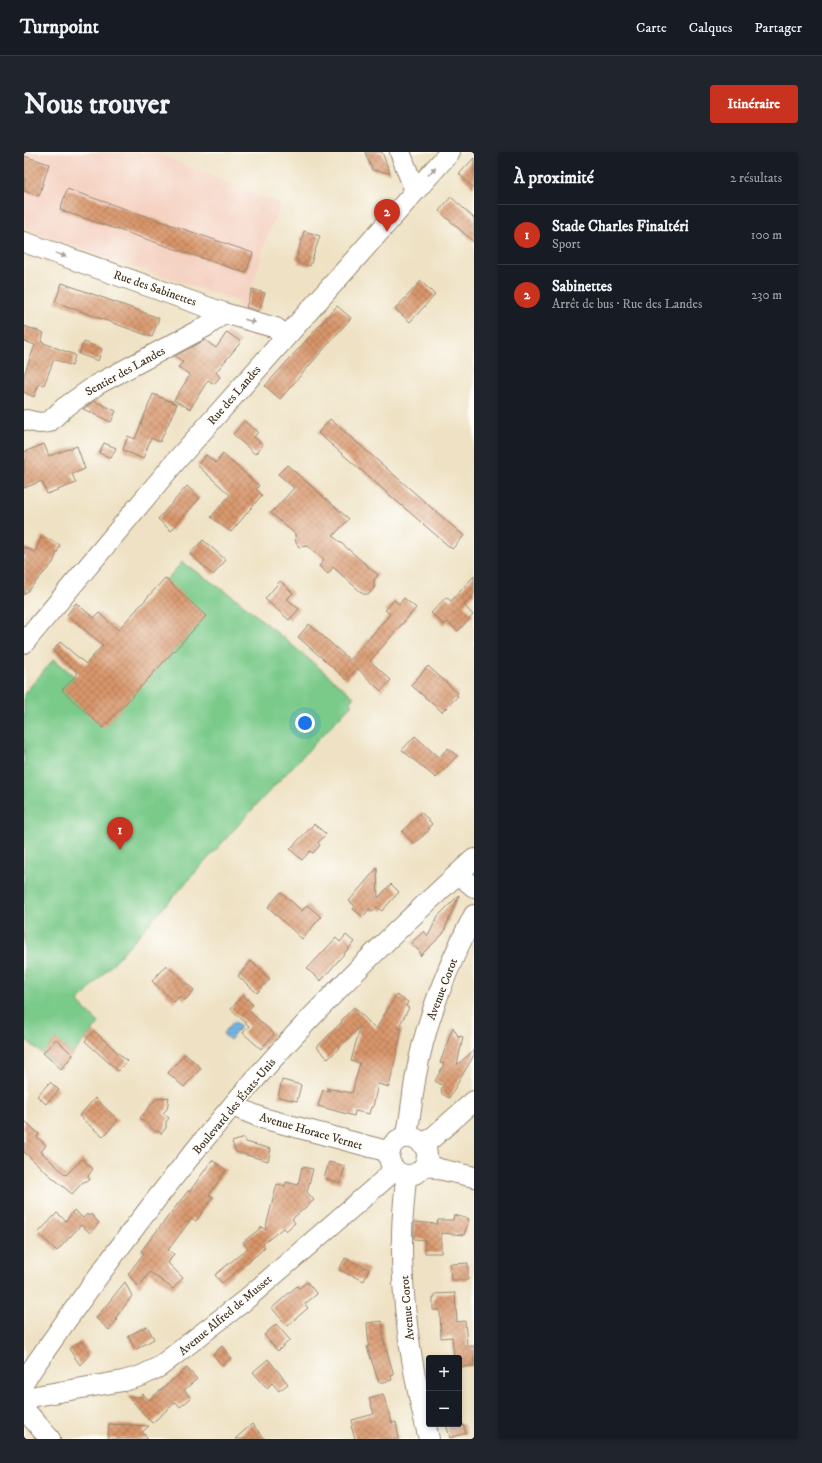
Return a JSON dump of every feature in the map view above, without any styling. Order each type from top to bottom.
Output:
[{"type":"street","points":[[400,152],[415,191]]},
{"type":"street","name":"Rue des Landes","points":[[24,643],[125,520],[285,336],[450,152]]},
{"type":"street","name":"Rue des Sabinettes","points":[[24,242],[224,313],[276,328],[285,336]]},
{"type":"street","name":"Sentier des Landes","points":[[26,420],[38,423],[49,422],[64,408],[98,384],[207,326],[224,313]]},
{"type":"street","name":"Boulevard des États-Unis","points":[[24,1381],[155,1201],[256,1078],[331,997],[406,921],[474,859]]},
{"type":"street","points":[[458,874],[474,887]]},
{"type":"street","name":"Avenue Corot","points":[[414,1141],[409,1125],[416,1075],[436,998],[474,915]]},
{"type":"street","points":[[414,1141],[427,1153],[426,1163],[418,1172],[397,1165],[395,1142],[431,1139],[474,1100]]},
{"type":"street","name":"Avenue Horace Vernet","points":[[233,1106],[262,1118],[397,1165]]},
{"type":"street","points":[[426,1163],[439,1169],[474,1177]]},
{"type":"street","name":"Avenue Corot","points":[[397,1165],[405,1300],[413,1367],[430,1439]]},
{"type":"street","name":"Avenue Alfred de Musset","points":[[24,1398],[123,1381],[141,1376],[159,1368],[244,1301],[380,1183],[397,1165]]},
{"type":"street","points":[[24,1409],[50,1439]]},
{"type":"shaded area","points":[[24,152],[158,152],[158,154],[281,204],[266,240],[245,311],[241,310],[236,301],[24,229]]},
{"type":"green space","points":[[182,562],[238,600],[354,697],[350,702],[352,704],[261,800],[78,1002],[99,1023],[60,1069],[24,1038],[24,694],[54,659],[79,680]]},
{"type":"water","points":[[234,1021],[241,1026],[230,1040],[223,1034]]},
{"type":"building","points":[[365,152],[382,152],[390,173],[372,170]]},
{"type":"building","points":[[24,156],[49,164],[39,196],[24,191]]},
{"type":"building","points":[[474,158],[474,188],[459,174]]},
{"type":"building","points":[[67,189],[253,253],[246,273],[60,210]]},
{"type":"building","points":[[451,197],[474,218],[474,242],[439,211]]},
{"type":"building","points":[[304,231],[320,236],[310,266],[298,263],[299,260],[296,259]]},
{"type":"building","points":[[421,281],[435,295],[410,322],[395,309]]},
{"type":"building","points":[[62,283],[159,318],[152,337],[55,302]]},
{"type":"building","points":[[252,289],[265,293],[259,311],[246,307]]},
{"type":"building","points":[[337,306],[351,318],[280,399],[265,386]]},
{"type":"building","points":[[24,326],[44,333],[41,342],[75,355],[72,366],[54,359],[44,385],[39,384],[34,397],[24,392],[24,375],[35,345],[24,341]]},
{"type":"building","points":[[227,332],[241,342],[216,372],[220,377],[214,384],[208,380],[190,409],[174,400],[190,375],[178,367],[183,362],[175,356],[205,340],[216,348]]},
{"type":"building","points":[[84,342],[102,349],[98,361],[79,354]]},
{"type":"building","points":[[153,394],[177,404],[160,442],[151,438],[143,459],[123,450],[128,436],[135,439]]},
{"type":"building","points":[[94,401],[116,411],[111,422],[83,409]]},
{"type":"building","points":[[330,419],[464,536],[452,549],[318,433]]},
{"type":"building","points":[[244,421],[258,432],[254,437],[263,445],[255,454],[233,434]]},
{"type":"building","points":[[104,443],[116,448],[111,458],[99,453]]},
{"type":"building","points":[[44,444],[49,456],[77,446],[85,469],[72,474],[76,483],[47,494],[42,481],[24,488],[24,452]]},
{"type":"building","points":[[223,454],[259,486],[256,489],[262,495],[231,532],[211,517],[230,495],[197,465],[206,455],[216,463]]},
{"type":"building","points":[[287,465],[349,519],[333,536],[378,575],[374,580],[374,588],[369,594],[363,594],[333,567],[328,574],[319,566],[324,560],[308,546],[299,547],[296,543],[295,534],[271,513],[294,488],[278,474]]},
{"type":"building","points":[[187,486],[200,498],[171,531],[158,519]]},
{"type":"building","points":[[42,536],[60,545],[53,563],[24,595],[24,547],[35,552]]},
{"type":"building","points":[[203,540],[226,560],[213,575],[190,554]]},
{"type":"building","points":[[474,576],[474,594],[464,605],[473,615],[458,631],[447,622],[444,625],[431,613],[446,597],[451,601]]},
{"type":"building","points":[[165,578],[206,616],[103,728],[62,690],[78,673],[53,651],[60,642],[86,664],[103,645],[67,615],[76,603],[94,618],[99,613],[118,630]]},
{"type":"building","points":[[280,581],[293,593],[287,599],[299,609],[289,620],[265,599]]},
{"type":"building","points":[[404,598],[416,608],[370,661],[391,680],[381,691],[357,668],[347,680],[298,637],[309,624],[350,660],[390,614],[385,610],[394,600],[399,604]]},
{"type":"building","points":[[428,666],[458,693],[456,695],[458,696],[442,712],[411,685]]},
{"type":"building","points":[[415,736],[439,758],[448,748],[457,756],[436,778],[402,750]]},
{"type":"building","points":[[421,812],[432,824],[428,828],[430,829],[414,844],[402,832]]},
{"type":"building","points":[[314,824],[326,834],[318,843],[320,845],[313,853],[310,851],[302,860],[290,849]]},
{"type":"building","points":[[377,868],[378,898],[391,884],[399,892],[382,911],[377,907],[373,912],[369,909],[363,917],[353,909],[355,906],[349,901]]},
{"type":"building","points":[[281,892],[302,911],[307,905],[321,917],[302,939],[268,907]]},
{"type":"building","points":[[459,895],[443,934],[420,956],[420,952],[411,943],[424,931],[428,936],[438,916]]},
{"type":"building","points":[[346,935],[354,942],[321,981],[307,969],[336,938],[340,942]]},
{"type":"building","points":[[251,961],[270,979],[257,993],[238,976]]},
{"type":"building","points":[[166,965],[194,990],[185,1000],[180,996],[174,1002],[152,981]]},
{"type":"building","points":[[243,995],[253,1005],[248,1010],[274,1034],[261,1049],[243,1033],[249,1026],[231,1009]]},
{"type":"building","points":[[396,995],[408,1002],[406,1006],[409,1008],[398,1028],[402,1029],[389,1087],[378,1084],[373,1107],[371,1107],[369,1114],[355,1111],[354,1116],[318,1106],[323,1090],[330,1091],[326,1088],[352,1093],[360,1063],[351,1061],[360,1027],[328,1059],[317,1047],[342,1022],[341,1021],[354,1007],[376,1029]]},
{"type":"building","points":[[453,1027],[459,1038],[460,1036],[463,1037],[457,1065],[474,1050],[474,1055],[449,1098],[442,1094],[441,1089],[443,1086],[435,1081],[444,1064],[440,1063]]},
{"type":"building","points":[[94,1031],[127,1061],[118,1071],[85,1041]]},
{"type":"building","points":[[56,1039],[73,1055],[61,1069],[43,1053]]},
{"type":"building","points":[[185,1054],[201,1068],[184,1087],[168,1073]]},
{"type":"building","points":[[282,1080],[301,1085],[297,1101],[278,1097]]},
{"type":"building","points":[[50,1082],[59,1090],[46,1104],[37,1096]]},
{"type":"building","points":[[169,1097],[167,1109],[163,1113],[169,1118],[166,1122],[166,1128],[161,1134],[158,1131],[156,1132],[140,1118],[156,1099]]},
{"type":"building","points":[[95,1098],[118,1120],[103,1137],[79,1116]]},
{"type":"building","points":[[24,1120],[39,1134],[37,1137],[46,1145],[41,1152],[66,1175],[82,1159],[93,1169],[88,1176],[90,1180],[83,1182],[72,1194],[24,1152]]},
{"type":"building","points":[[244,1138],[246,1142],[271,1149],[268,1161],[236,1152],[232,1142]]},
{"type":"building","points":[[212,1160],[226,1170],[209,1195],[213,1197],[196,1221],[192,1218],[168,1250],[174,1254],[168,1263],[183,1278],[173,1289],[150,1272],[139,1287],[128,1274],[144,1253],[141,1251],[188,1191],[190,1191]]},
{"type":"building","points":[[329,1162],[345,1166],[340,1183],[324,1178]]},
{"type":"building","points":[[302,1167],[313,1169],[307,1192],[314,1200],[292,1219],[295,1223],[286,1231],[283,1228],[263,1244],[265,1247],[259,1253],[222,1283],[215,1275],[248,1248],[243,1242],[262,1227],[265,1230],[277,1184],[285,1186],[286,1182],[298,1185]]},
{"type":"building","points":[[74,1210],[83,1218],[87,1214],[89,1216],[91,1214],[99,1223],[90,1233],[81,1225],[57,1251],[38,1233],[57,1213],[66,1221]]},
{"type":"building","points":[[454,1215],[469,1219],[464,1235],[441,1233],[441,1253],[425,1253],[425,1240],[414,1239],[414,1222],[437,1224],[438,1220],[453,1220]]},
{"type":"building","points":[[345,1258],[369,1269],[364,1281],[339,1270]]},
{"type":"building","points":[[468,1263],[468,1280],[451,1280],[450,1264]]},
{"type":"building","points":[[125,1282],[132,1296],[109,1330],[96,1318]]},
{"type":"building","points":[[307,1282],[317,1294],[305,1304],[308,1308],[287,1326],[272,1308],[297,1286],[299,1288]]},
{"type":"building","points":[[455,1293],[457,1322],[465,1321],[467,1346],[474,1346],[474,1366],[462,1367],[462,1355],[454,1355],[452,1337],[441,1338],[440,1310],[433,1310],[433,1298],[435,1298],[435,1294]]},
{"type":"building","points":[[382,1321],[384,1342],[394,1375],[391,1376],[392,1380],[379,1383],[367,1347],[369,1346],[367,1323]]},
{"type":"building","points":[[276,1324],[290,1340],[278,1351],[264,1335]]},
{"type":"building","points":[[147,1326],[154,1339],[135,1350],[128,1336]]},
{"type":"building","points":[[81,1341],[90,1354],[80,1365],[69,1349]]},
{"type":"building","points":[[222,1346],[231,1358],[222,1366],[213,1354]]},
{"type":"building","points":[[268,1359],[288,1384],[279,1391],[272,1383],[267,1388],[253,1372]]},
{"type":"building","points":[[187,1368],[197,1379],[184,1390],[191,1398],[180,1407],[176,1402],[152,1423],[128,1396],[141,1397],[143,1394],[149,1400]]},
{"type":"building","points":[[383,1394],[392,1423],[396,1422],[399,1439],[355,1439],[351,1426],[353,1425],[352,1420],[374,1414],[369,1398]]},
{"type":"building","points":[[109,1424],[149,1426],[142,1432],[148,1439],[108,1439]]},
{"type":"building","points":[[252,1424],[265,1439],[235,1439]]},
{"type":"building","points":[[463,1424],[466,1433],[450,1438],[447,1427],[462,1427]]},
{"type":"place","name":"Sabinettes","points":[[387,232]]},
{"type":"place","name":"Stade Charles Finaltéri","points":[[120,850]]}]
